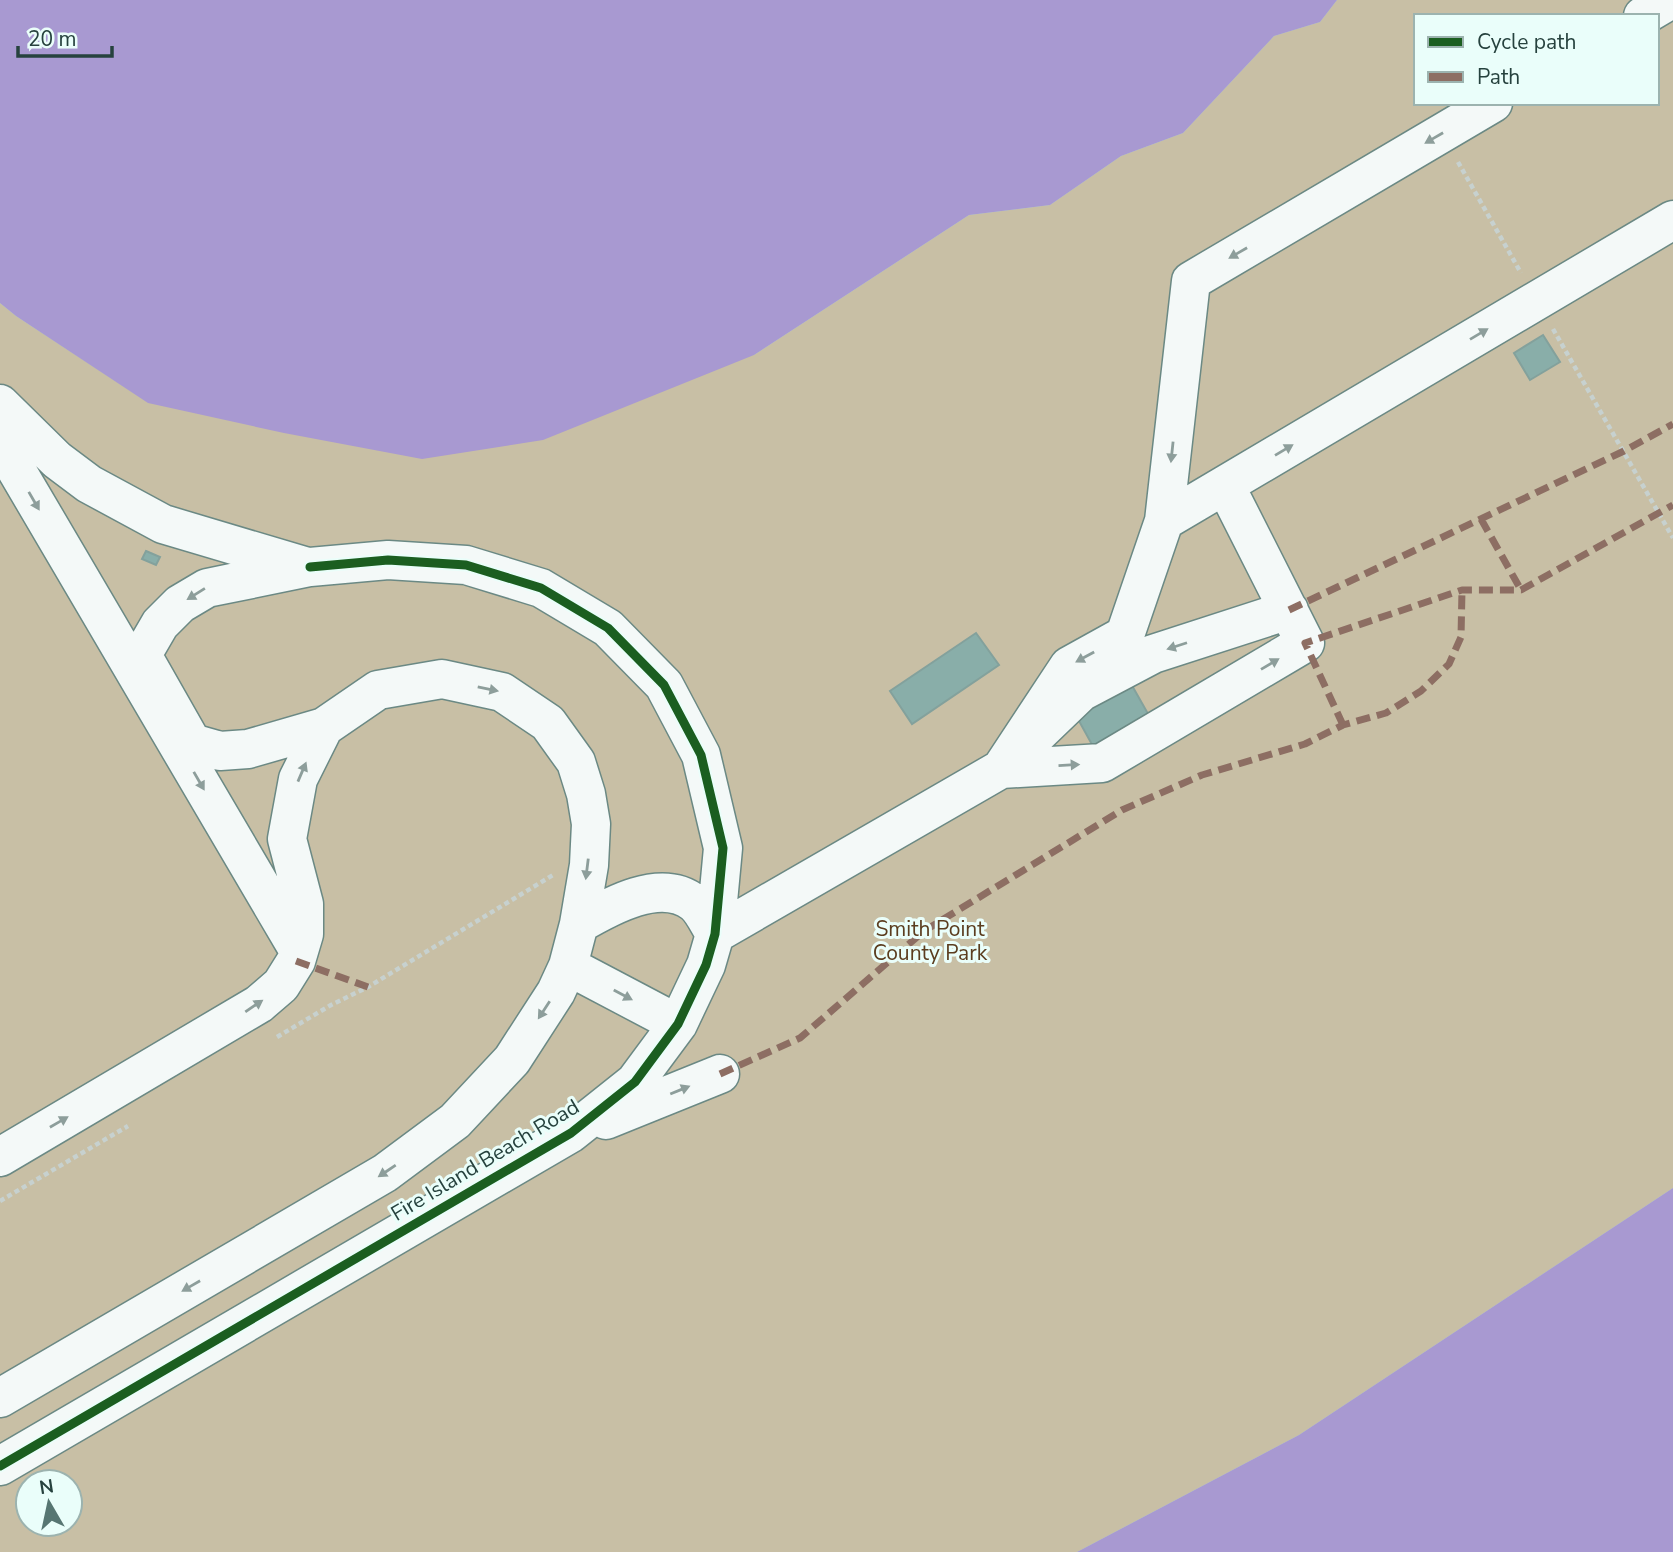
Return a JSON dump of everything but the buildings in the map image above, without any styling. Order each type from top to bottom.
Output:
[{"type":"street","points":[[1646,14],[1670,0]]},
{"type":"street","points":[[1001,769],[1069,666],[1125,635],[1164,521],[1191,281],[1490,105]]},
{"type":"street","points":[[1164,521],[1673,220]]},
{"type":"street","points":[[7,424],[89,484],[163,524],[310,567]]},
{"type":"street","points":[[0,1157],[259,1004],[281,985],[299,951],[7,424]]},
{"type":"street","points":[[1001,769],[1102,763],[1305,643],[1225,485]]},
{"type":"street","name":"Fire Island Beach Road","points":[[0,1398],[385,1173],[456,1121],[512,1060],[556,992],[568,966],[579,924],[589,865],[591,824],[586,794],[576,762],[548,723],[502,692],[442,679],[378,690],[324,727],[248,750],[220,751],[192,743],[142,654],[160,624],[180,604],[207,588],[310,567],[388,560],[466,565],[541,588],[608,628],[664,685],[701,755],[723,848],[715,934],[706,965],[678,1024],[635,1082],[571,1133],[0,1466]]},
{"type":"street","points":[[579,924],[633,897],[674,891],[696,904],[715,934],[1001,769],[1080,692],[1153,653],[1289,610]]},
{"type":"street","name":"Fire Island Beach Road","points":[[299,951],[304,933],[304,905],[287,839],[298,779],[324,727]]},
{"type":"street","points":[[568,966],[678,1024]]},
{"type":"street","points":[[571,1133],[720,1074]]},
{"type":"path","points":[[1442,133],[1673,538]]},
{"type":"path","points":[[272,1040],[331,1005],[368,987],[564,869]]},
{"type":"path","points":[[0,1201],[130,1124]]},
{"type":"green space","name":"Smith Point County Park","points":[[1337,0],[1673,0],[1673,1188],[1299,1435],[1077,1552],[0,1552],[0,303],[149,403],[754,355],[969,215],[1050,205],[1121,156],[1183,133],[1274,36],[1320,22]]},
{"type":"shaded area","points":[[0,0],[1337,0],[1320,22],[1274,36],[1183,133],[1121,156],[1050,205],[969,215],[754,355],[543,440],[422,459],[284,433],[148,403],[0,303]]},
{"type":"shaded area","points":[[1673,1188],[1673,1552],[1077,1552],[1299,1435]]},
{"type":"marked path","points":[[1289,610],[1624,451],[1673,424]]},
{"type":"marked path","points":[[1343,725],[1305,643],[1462,590],[1521,590],[1673,505]]},
{"type":"marked path","points":[[1481,519],[1521,590]]},
{"type":"marked path","points":[[720,1074],[800,1038],[924,931],[1122,810],[1202,775],[1305,744],[1343,725],[1386,713],[1421,691],[1449,664],[1461,637],[1462,590]]},
{"type":"marked path","points":[[296,961],[368,987]]},
{"type":"cycle path","points":[[0,1466],[571,1133],[635,1082],[678,1024],[706,965],[715,934],[723,848],[701,755],[664,685],[608,628],[541,588],[466,565],[388,560],[310,567]]}]
